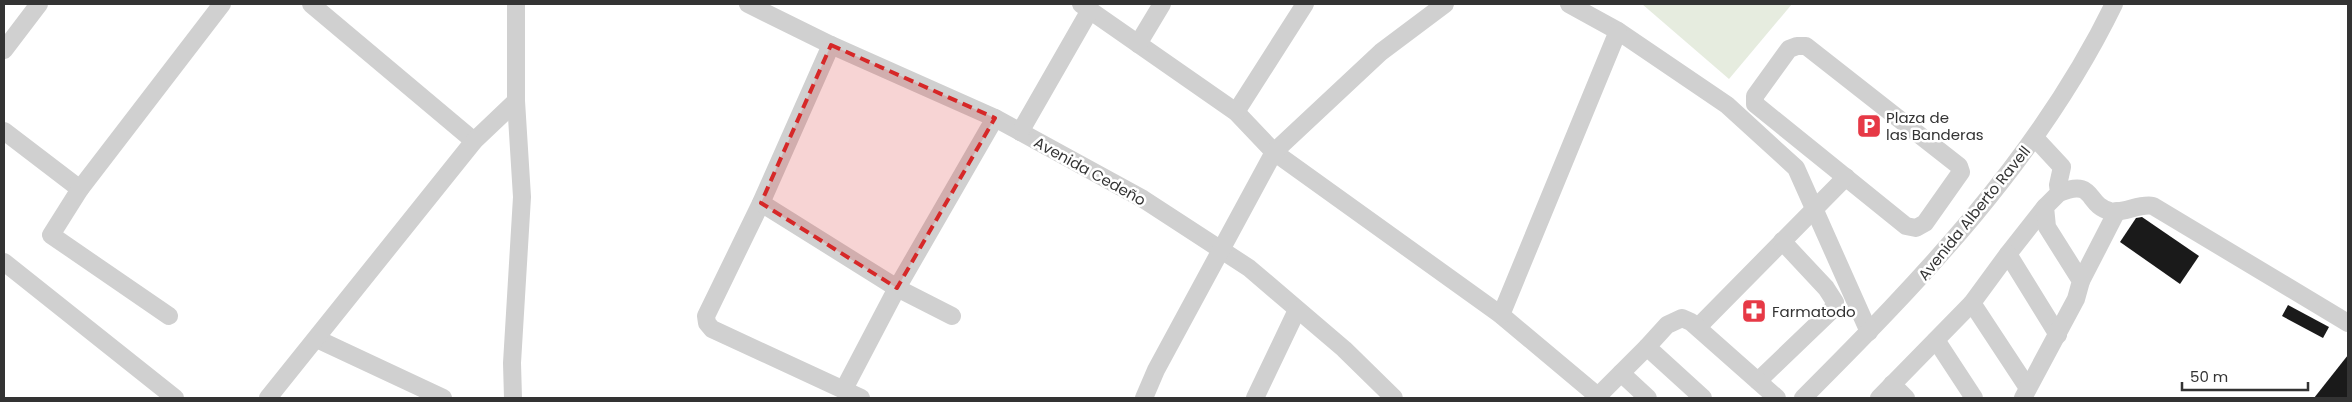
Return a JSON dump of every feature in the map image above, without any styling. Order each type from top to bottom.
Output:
[{"type":"street","points":[[4,50],[39,4]]},
{"type":"street","points":[[169,316],[51,235],[80,189],[222,4]]},
{"type":"street","points":[[311,4],[474,142]]},
{"type":"street","points":[[513,398],[512,363],[522,197],[516,101],[516,4]]},
{"type":"street","name":"Avenida Cedeño","points":[[748,4],[831,45],[995,118],[1143,199],[1248,268],[1363,366],[1394,398]]},
{"type":"street","points":[[1138,44],[1162,4]]},
{"type":"street","points":[[1236,112],[1305,4]]},
{"type":"street","points":[[1144,398],[1156,370],[1274,152],[1381,52],[1445,4]]},
{"type":"street","points":[[1569,4],[1618,31],[1727,104],[1796,168],[1869,332]]},
{"type":"street","name":"Avenida Alberto Ravell","points":[[1803,398],[1869,332],[1948,248],[1992,196],[2035,138],[2075,76],[2114,4]]},
{"type":"street","points":[[1020,132],[1085,7],[1236,112],[1274,152],[1501,315],[1598,398],[1667,325],[1682,318],[1698,328],[1777,398]]},
{"type":"street","points":[[1501,315],[1618,31]]},
{"type":"street","points":[[831,45],[761,203],[706,316],[707,322],[712,329],[861,398]]},
{"type":"street","points":[[1797,46],[1806,46],[1954,160],[1961,172],[1925,223],[1916,228],[1906,226],[1846,177],[1755,104],[1755,96],[1789,49],[1797,46]]},
{"type":"street","points":[[268,398],[474,142],[516,101]]},
{"type":"street","points":[[844,389],[897,288],[995,118]]},
{"type":"street","points":[[4,131],[80,189]]},
{"type":"street","points":[[2035,138],[2062,167],[2058,185],[2059,193]]},
{"type":"street","points":[[1698,328],[1846,177]]},
{"type":"street","points":[[1879,398],[1972,304],[2045,207],[2059,193],[2072,187],[2086,190],[2102,207],[2117,211],[2144,204],[2164,210],[2348,323]]},
{"type":"street","points":[[761,203],[897,288],[952,316]]},
{"type":"street","points":[[2045,207],[2047,226],[2081,281]]},
{"type":"street","points":[[1972,304],[2026,393],[2076,299],[2081,281],[2117,211]]},
{"type":"street","points":[[1758,381],[1832,310],[1835,302],[1826,288],[1782,241]]},
{"type":"street","points":[[2008,254],[2058,335]]},
{"type":"street","points":[[4,262],[175,398]]},
{"type":"street","points":[[1255,398],[1296,310]]},
{"type":"street","points":[[317,339],[439,398]]},
{"type":"street","points":[[1936,340],[1974,398]]},
{"type":"street","points":[[1647,347],[1703,398]]},
{"type":"street","points":[[1621,373],[1648,398]]},
{"type":"street","points":[[1892,384],[1906,398]]},
{"type":"highlighted area","points":[[831,45],[995,118],[897,288],[761,203]]},
{"type":"shaded area","points":[[1642,4],[1792,4],[1729,79]]},
{"type":"building","points":[[2142,217],[2199,256],[2180,284],[2120,242],[2136,218]]},
{"type":"building","points":[[2288,305],[2329,327],[2323,338],[2282,316]]},
{"type":"building","points":[[2348,355],[2348,398],[2314,398]]},
{"type":"place","name":"Plaza de las Banderas","points":[[1869,126]]},
{"type":"place","name":"Farmatodo","points":[[1754,311]]}]
